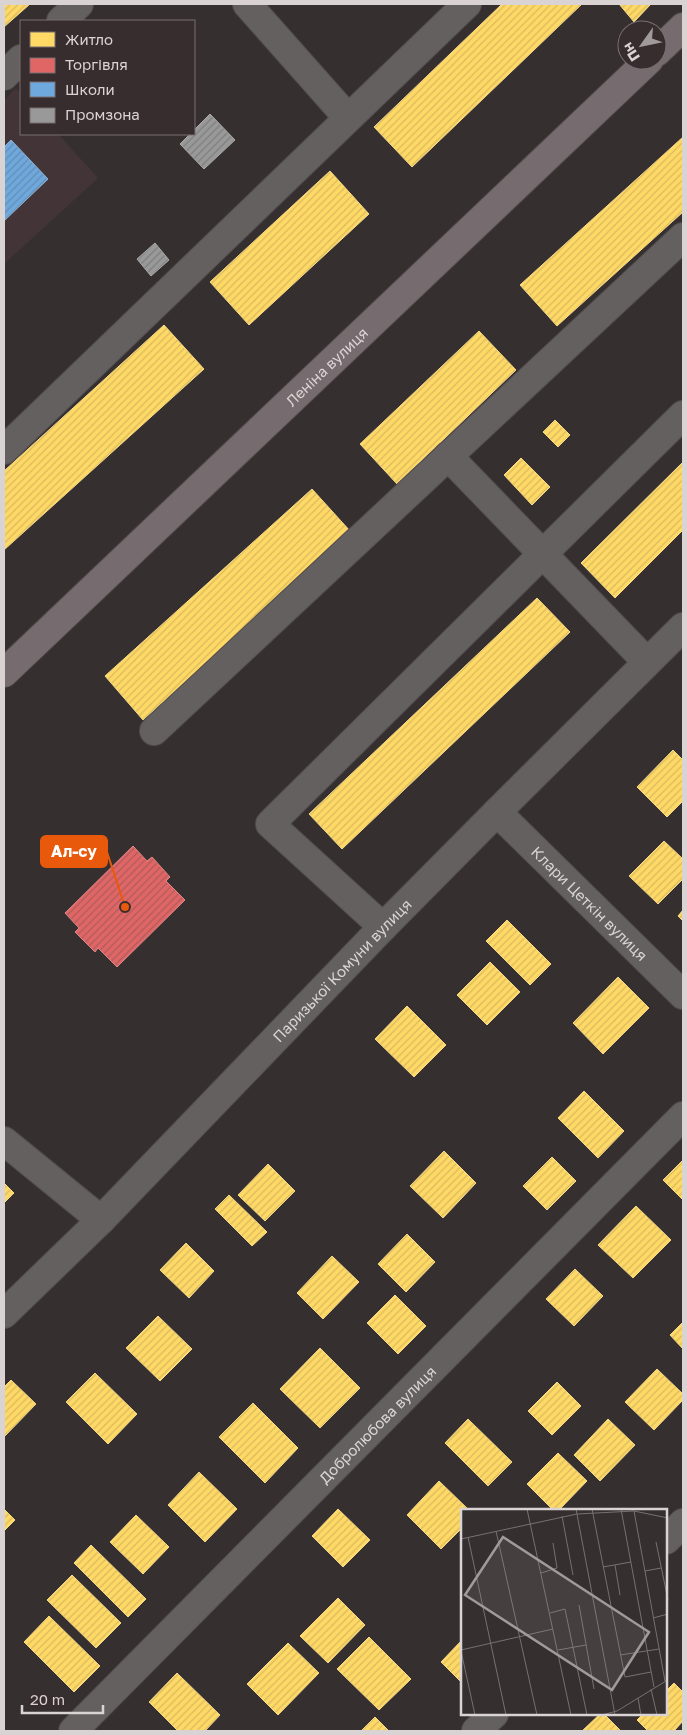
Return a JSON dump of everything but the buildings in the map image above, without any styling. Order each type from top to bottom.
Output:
[{"type":"main road","points":[[667,42],[683,27]]},
{"type":"main road","name":"Леніна вулиця","points":[[4,673],[637,70]]},
{"type":"street","points":[[62,20],[80,4]]},
{"type":"street","points":[[247,4],[348,118]]},
{"type":"street","points":[[4,450],[467,4]]},
{"type":"street","points":[[4,76],[20,60]]},
{"type":"street","points":[[154,731],[683,237]]},
{"type":"street","points":[[383,928],[270,824],[683,415]]},
{"type":"street","points":[[448,456],[647,662]]},
{"type":"street","name":"Паризької Комуни вулиця","points":[[4,1314],[101,1220],[383,928],[683,627]]},
{"type":"street","name":"Клари Цеткін вулиця","points":[[497,812],[683,995]]},
{"type":"street","name":"Добролюбова вулиця","points":[[73,1731],[683,1116]]},
{"type":"street","points":[[4,1141],[101,1220]]},
{"type":"street","points":[[667,1539],[683,1522]]},
{"type":"street","points":[[476,1731],[493,1715]]},
{"type":"shaded area","points":[[16,88],[20,93],[20,135],[59,135],[98,178],[4,264],[4,100]]},
{"type":"place","name":"Ал-су","points":[[125,907]]}]
